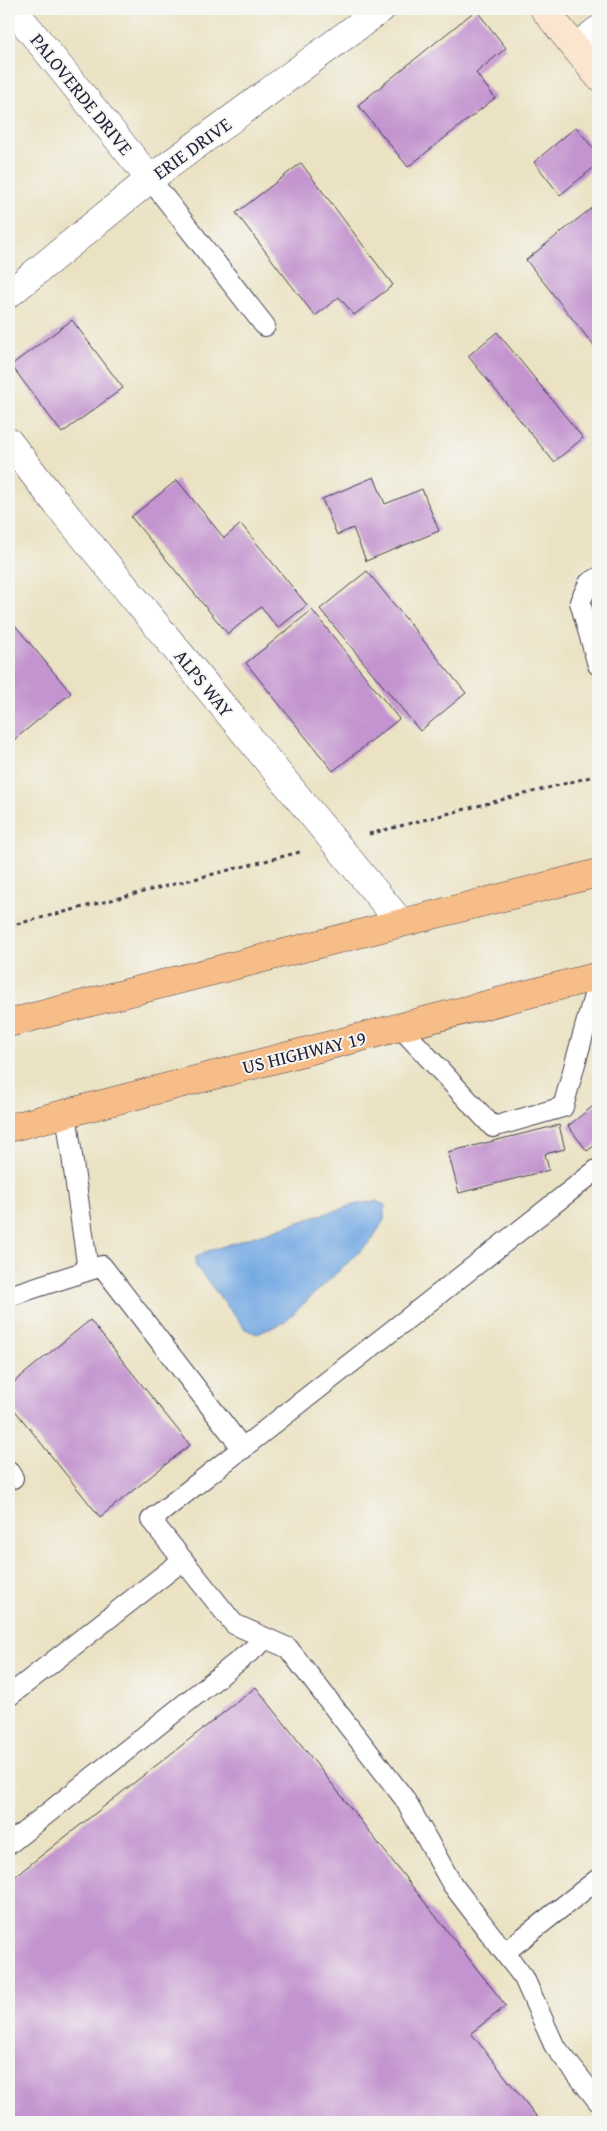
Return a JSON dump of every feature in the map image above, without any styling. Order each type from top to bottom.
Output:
[{"type":"highway","points":[[11,1023],[598,873]]},
{"type":"highway","name":"US HIGHWAY 19","points":[[9,1128],[598,976]]},
{"type":"street","name":"PALOVERDE DRIVE","points":[[13,9],[150,179]]},
{"type":"street","name":"ERIE DRIVE","points":[[9,294],[150,179],[381,9]]},
{"type":"street","points":[[544,9],[598,76]]},
{"type":"street","points":[[576,47],[598,30]]},
{"type":"street","name":"ALPS WAY","points":[[9,442],[64,512],[402,923]]},
{"type":"lane","points":[[150,179],[265,326]]},
{"type":"lane","points":[[598,578],[589,583],[580,602],[598,665]]},
{"type":"lane","points":[[400,1027],[493,1127],[563,1107],[598,981]]},
{"type":"lane","points":[[66,1113],[88,1270]]},
{"type":"lane","points":[[598,1169],[151,1520],[234,1624],[288,1648],[404,1798],[452,1884],[524,1978],[554,2044],[598,2101]]},
{"type":"lane","points":[[9,1296],[102,1266],[243,1448]]},
{"type":"lane","points":[[9,1696],[183,1560]]},
{"type":"lane","points":[[9,1844],[266,1639]]},
{"type":"lane","points":[[505,1952],[598,1879]]},
{"type":"water","points":[[376,1201],[385,1205],[384,1220],[371,1241],[283,1323],[257,1334],[245,1329],[195,1265],[196,1256],[208,1251],[356,1204]]},
{"type":"building","points":[[476,10],[506,48],[476,73],[495,98],[408,167],[358,105]]},
{"type":"building","points":[[576,127],[598,154],[598,164],[560,195],[534,162]]},
{"type":"building","points":[[301,163],[393,285],[354,315],[339,297],[315,316],[236,213]]},
{"type":"building","points":[[598,203],[598,351],[526,260]]},
{"type":"building","points":[[72,320],[123,388],[62,433],[11,365]]},
{"type":"building","points":[[497,332],[583,438],[554,462],[468,356]]},
{"type":"building","points":[[374,477],[385,504],[422,489],[439,531],[366,561],[353,528],[337,535],[322,499]]},
{"type":"building","points":[[177,480],[224,538],[241,524],[307,605],[278,628],[261,607],[228,634],[131,517]]},
{"type":"building","points":[[367,571],[466,693],[420,731],[320,609]]},
{"type":"building","points":[[312,610],[399,719],[333,771],[246,663]]},
{"type":"building","points":[[9,618],[71,693],[9,744]]},
{"type":"building","points":[[598,1102],[598,1143],[587,1151],[568,1126]]},
{"type":"building","points":[[559,1125],[565,1149],[545,1154],[549,1170],[459,1193],[448,1152]]},
{"type":"building","points":[[90,1320],[190,1445],[100,1517],[9,1403],[9,1386]]},
{"type":"building","points":[[256,1687],[506,2006],[471,2033],[541,2122],[9,2122],[9,1881]]}]
